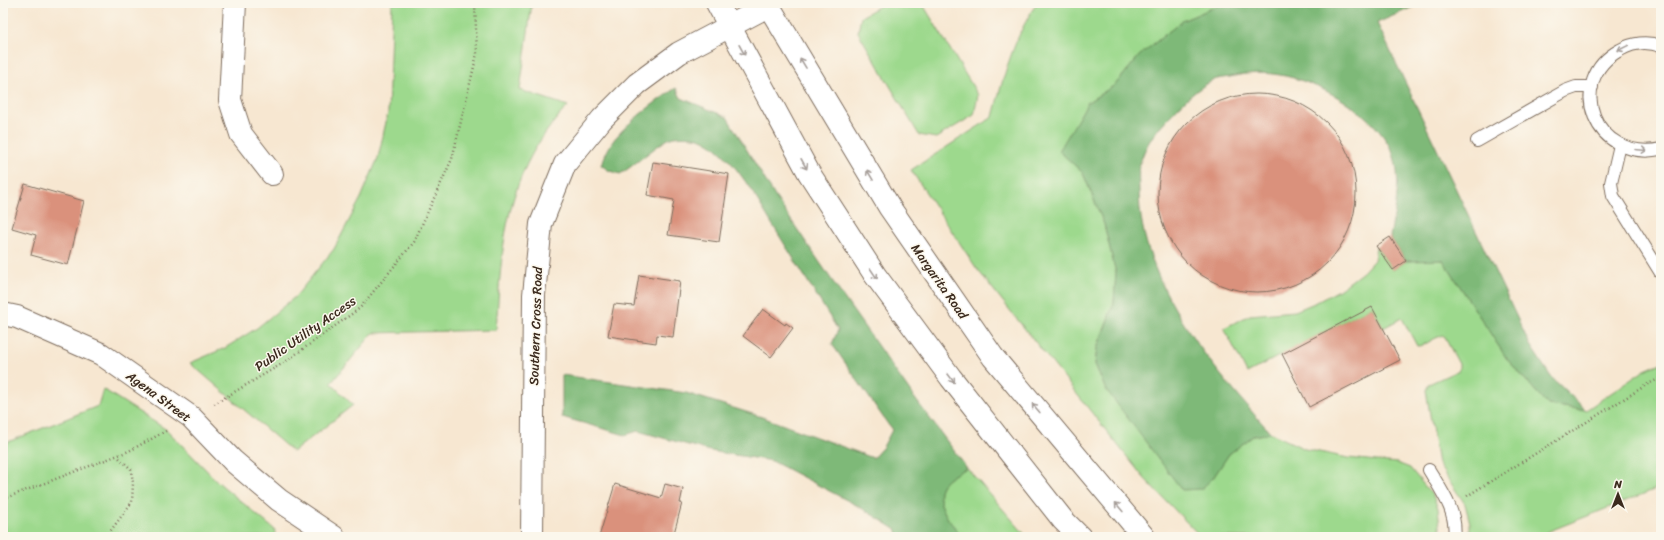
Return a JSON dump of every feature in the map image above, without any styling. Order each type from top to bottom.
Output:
[{"type":"main road","points":[[235,3],[230,100],[241,134],[272,174]]},
{"type":"main road","points":[[717,3],[809,173],[875,276],[951,378],[1063,520],[1080,537]]},
{"type":"main road","name":"Southern Cross Road","points":[[532,537],[534,295],[541,224],[565,164],[602,119],[637,84],[679,53],[770,4]]},
{"type":"main road","name":"Margarita Road","points":[[770,4],[890,208],[993,357],[1144,537]]},
{"type":"main road","name":"Agena Street","points":[[3,314],[17,317],[100,354],[191,417],[233,461],[279,500],[334,537]]},
{"type":"lane","points":[[1661,46],[1653,43],[1641,43],[1627,46],[1610,55],[1601,65],[1592,86],[1590,98],[1595,118],[1605,134],[1620,145],[1630,149],[1645,151],[1661,149]]},
{"type":"lane","points":[[1477,140],[1566,91],[1592,86]]},
{"type":"lane","points":[[1620,145],[1611,183],[1613,196],[1661,273]]},
{"type":"lane","points":[[1429,470],[1450,506],[1455,531],[1454,537]]},
{"type":"path","name":"Public Utility Access","points":[[3,499],[117,456],[191,417],[284,362],[360,308],[414,242],[452,159],[477,54],[475,3]]},
{"type":"path","points":[[1450,506],[1641,388],[1661,378]]},
{"type":"path","points":[[106,537],[132,502],[133,482],[130,469],[117,456]]},
{"type":"green space","points":[[392,3],[532,3],[520,90],[568,106],[547,131],[531,157],[519,183],[510,211],[501,268],[496,330],[373,333],[331,383],[353,405],[293,452],[190,363],[225,348],[257,328],[296,296],[334,249],[361,198],[378,158],[388,113]]},
{"type":"green space","points":[[885,3],[922,3],[978,95],[974,115],[936,138],[919,135],[858,32],[861,17]]},
{"type":"green space","points":[[1037,3],[1224,3],[1182,21],[1140,55],[1115,85],[1088,102],[1060,151],[1083,173],[1104,224],[1116,273],[1114,303],[1097,348],[1095,364],[1105,388],[1213,478],[1229,454],[1253,436],[1271,433],[1305,449],[1348,458],[1397,463],[1410,468],[1433,496],[1438,508],[1441,537],[1201,537],[1144,478],[977,269],[911,170],[993,117],[1010,58],[1022,30]]},
{"type":"green space","points":[[1224,3],[1422,3],[1377,23],[1530,345],[1551,377],[1586,410],[1548,405],[1507,359],[1443,260],[1406,261],[1390,237],[1398,183],[1395,161],[1388,143],[1370,121],[1355,108],[1326,91],[1286,76],[1259,73],[1218,79],[1202,87],[1186,99],[1162,125],[1148,144],[1139,167],[1139,192],[1143,226],[1152,259],[1166,292],[1184,323],[1204,353],[1226,381],[1271,433],[1253,436],[1229,454],[1213,478],[1201,489],[1182,490],[1105,388],[1095,364],[1097,349],[1114,303],[1116,273],[1104,224],[1083,173],[1059,151],[1088,102],[1115,85],[1140,55],[1182,21]]},
{"type":"green space","points":[[676,88],[681,98],[727,117],[776,198],[844,298],[913,396],[967,468],[945,482],[941,487],[940,493],[940,500],[943,509],[960,537],[898,537],[897,530],[858,506],[772,461],[710,451],[638,431],[625,435],[562,417],[562,375],[686,393],[762,417],[873,458],[883,447],[892,430],[832,344],[838,330],[754,195],[726,157],[704,140],[685,136],[674,137],[663,142],[620,174],[608,170],[601,165],[615,138],[630,123]]},
{"type":"green space","points":[[1376,246],[1393,270],[1406,261],[1443,260],[1507,359],[1548,405],[1586,410],[1645,370],[1661,363],[1661,487],[1547,532],[1539,537],[1470,537],[1470,523],[1465,504],[1438,464],[1426,390],[1429,384],[1459,370],[1459,364],[1444,336],[1440,336],[1421,346],[1417,346],[1402,318],[1383,328],[1372,307],[1247,373],[1224,328],[1250,315],[1295,311],[1317,302],[1339,290],[1363,272],[1374,260]]},
{"type":"green space","points":[[103,389],[167,430],[218,482],[275,530],[276,537],[3,537],[3,444],[98,406]]},
{"type":"green space","points":[[967,468],[1027,537],[960,537],[943,509],[940,500],[940,493],[941,487],[945,482]]},
{"type":"building","points":[[1247,94],[1267,94],[1276,95],[1304,105],[1320,116],[1334,130],[1345,146],[1349,155],[1355,174],[1355,212],[1345,240],[1334,256],[1320,270],[1304,281],[1286,288],[1267,292],[1247,292],[1238,291],[1210,281],[1194,270],[1180,256],[1169,240],[1162,222],[1158,203],[1158,183],[1159,174],[1169,146],[1180,130],[1194,116],[1210,105],[1228,98]]},
{"type":"building","points":[[653,162],[729,174],[719,242],[668,235],[674,200],[647,195]]},
{"type":"building","points":[[25,184],[84,201],[68,265],[31,255],[36,235],[12,228]]},
{"type":"building","points":[[1390,237],[1406,261],[1393,270],[1376,246]]},
{"type":"building","points":[[639,275],[680,281],[673,337],[657,335],[656,343],[608,336],[614,304],[634,306]]},
{"type":"building","points":[[1372,307],[1400,360],[1309,407],[1282,354]]},
{"type":"building","points":[[763,309],[785,325],[786,323],[793,328],[771,357],[743,336]]},
{"type":"building","points":[[615,484],[661,498],[665,484],[683,489],[680,503],[682,503],[673,537],[599,537]]}]
